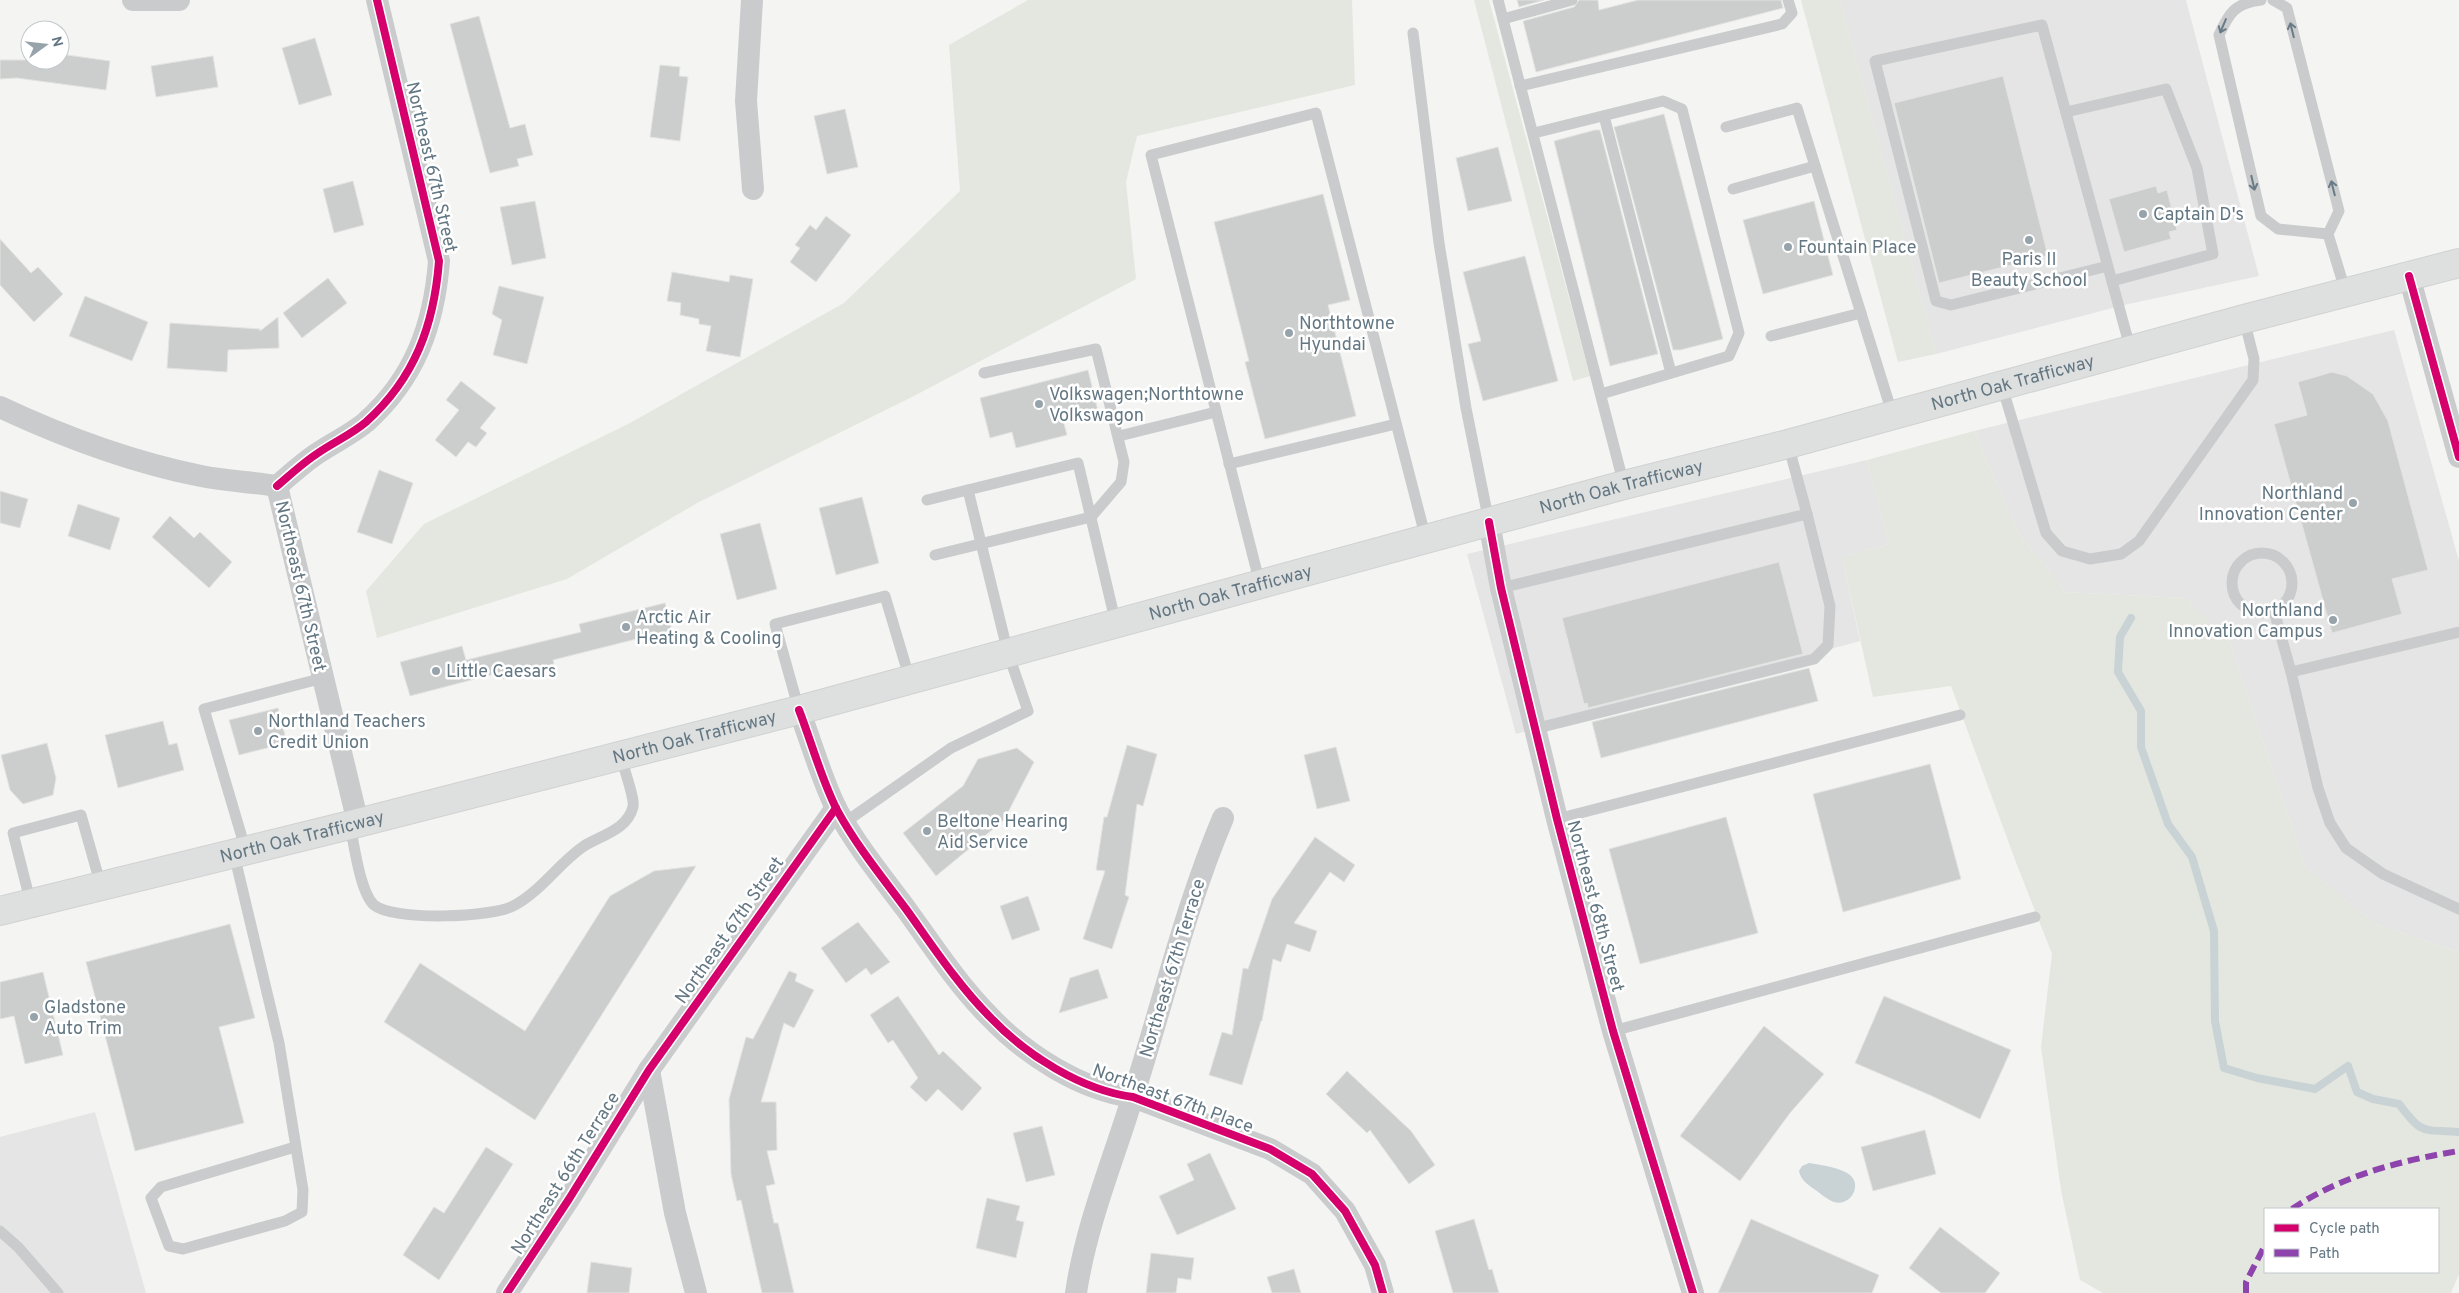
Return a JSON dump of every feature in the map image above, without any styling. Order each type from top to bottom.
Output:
[{"type":"main road","name":"North Oak Trafficway","points":[[0,911],[240,853],[800,710],[1624,485],[1788,444],[2244,319],[2459,263]]},
{"type":"street","points":[[133,0],[180,0]]},
{"type":"street","name":"Northeast 67th Street","points":[[354,824],[323,678],[277,486],[319,453],[365,422],[391,396],[412,365],[427,331],[436,295],[439,260],[377,0]]},
{"type":"street","points":[[752,0],[746,101],[753,189]]},
{"type":"street","points":[[2409,276],[2459,457]]},
{"type":"street","points":[[0,407],[43,427],[116,454],[204,476],[277,486]]},
{"type":"street","name":"Northeast 68th Street","points":[[1489,522],[1501,588],[1534,729],[1613,1031],[1693,1293]]},
{"type":"street","name":"Northeast 67th Place","points":[[800,710],[840,815],[856,842],[940,956],[990,1017],[1016,1041],[1078,1079],[1111,1094],[1133,1097],[1270,1148],[1312,1174],[1345,1211],[1375,1265],[1383,1293]]},
{"type":"street","name":"Northeast 67th Street","points":[[648,1070],[840,815]]},
{"type":"street","name":"Northeast 67th Terrace","points":[[1076,1293],[1087,1238],[1133,1097],[1202,867],[1222,818]]},
{"type":"street","points":[[648,1070],[675,1214],[696,1293]]},
{"type":"street","name":"Northeast 66th Terrace","points":[[507,1293],[569,1199],[648,1070]]},
{"type":"lane","points":[[1498,0],[1624,485]]},
{"type":"lane","points":[[1503,19],[1572,0]]},
{"type":"lane","points":[[1520,86],[1782,24],[1792,13],[1788,0]]},
{"type":"lane","points":[[2261,0],[2248,2],[2229,13],[2219,35],[2261,216],[2278,229],[2328,234]]},
{"type":"lane","points":[[2274,0],[2287,8],[2338,211],[2328,234],[2346,293]]},
{"type":"lane","points":[[2108,266],[1951,305],[1936,301],[1876,61],[2042,25],[2066,112],[2108,266],[2131,351]]},
{"type":"lane","points":[[1413,34],[1439,243],[1466,408],[1489,522]]},
{"type":"lane","points":[[2066,112],[2166,89],[2197,168],[2213,254],[2112,281]]},
{"type":"lane","points":[[1534,133],[1663,101],[1682,109],[1739,333],[1729,356],[1601,394]]},
{"type":"lane","points":[[1726,127],[1797,108],[1893,416]]},
{"type":"lane","points":[[1260,584],[1152,155],[1316,113],[1426,539]]},
{"type":"lane","points":[[1604,116],[1671,373]]},
{"type":"lane","points":[[1733,189],[1815,166]]},
{"type":"lane","points":[[1771,336],[1861,313]]},
{"type":"lane","points":[[2002,386],[2046,533],[2062,551],[2090,559],[2121,554],[2139,541],[2253,380],[2254,359],[2244,319]]},
{"type":"lane","points":[[935,556],[1091,517],[1121,482],[1124,462],[1096,348],[984,373]]},
{"type":"lane","points":[[1119,436],[1216,412]]},
{"type":"lane","points":[[1229,464],[1396,424]]},
{"type":"lane","points":[[1534,729],[1814,658],[1828,645],[1830,606],[1788,444]]},
{"type":"lane","points":[[927,500],[1078,463],[1116,624]]},
{"type":"lane","points":[[840,815],[951,748],[1028,711],[1008,653],[968,490]]},
{"type":"lane","points":[[1501,588],[1807,514]]},
{"type":"lane","points":[[2255,554],[2274,555],[2288,568],[2292,588],[2285,601],[2274,611],[2254,612],[2238,601],[2233,587],[2234,573],[2246,557],[2255,554]]},
{"type":"lane","points":[[800,710],[775,624],[885,596],[910,680]]},
{"type":"lane","points":[[2274,611],[2291,672],[2318,788],[2330,823],[2346,848],[2383,874],[2459,909]]},
{"type":"lane","points":[[2291,672],[2459,632]]},
{"type":"lane","points":[[296,1147],[161,1187],[151,1198],[169,1246],[183,1249],[285,1221],[302,1212],[302,1190],[296,1147],[280,1043],[240,853],[204,709],[323,678]]},
{"type":"lane","points":[[1557,819],[1960,715]]},
{"type":"lane","points":[[354,824],[366,894],[374,905],[383,910],[423,916],[485,914],[514,907],[540,888],[584,847],[614,831],[628,820],[634,806],[620,756]]},
{"type":"lane","points":[[31,904],[13,833],[81,815],[101,886]]},
{"type":"lane","points":[[1613,1031],[2035,917]]},
{"type":"lane","points":[[0,1231],[18,1247],[58,1293]]},
{"type":"shaded area","points":[[1028,0],[1352,0],[1355,85],[1137,136],[1126,182],[1136,279],[910,398],[699,502],[567,579],[377,638],[366,591],[424,524],[630,423],[844,303],[960,191],[949,45]]},
{"type":"shaded area","points":[[1474,0],[1489,0],[1590,376],[1573,381]]},
{"type":"shaded area","points":[[1801,0],[1840,0],[1936,354],[1898,362]]},
{"type":"shaded area","points":[[1840,0],[2186,0],[2259,276],[2124,305],[1936,354]]},
{"type":"shaded area","name":"Northland Innovation Campus","points":[[2394,330],[2459,561],[2459,952],[2376,924],[2306,868],[2229,642],[2186,598],[2065,592],[2018,532],[1974,431]]},
{"type":"shaded area","points":[[1974,431],[2018,532],[2065,592],[2186,598],[2229,642],[2306,868],[2376,924],[2459,952],[2459,1274],[2451,1293],[2103,1293],[2080,1280],[2061,1190],[2041,1047],[2052,954],[1951,686],[1873,697],[1842,557],[1889,544],[1867,460]]},
{"type":"shaded area","points":[[1867,460],[1889,544],[1842,557],[1860,641],[1516,734],[1467,554]]},
{"type":"shaded area","points":[[95,1112],[146,1293],[0,1293],[0,1137]]},
{"type":"shaded area","points":[[1809,1163],[1829,1166],[1847,1173],[1855,1182],[1854,1193],[1846,1201],[1840,1203],[1826,1198],[1801,1177],[1799,1171],[1802,1166]]},
{"type":"building","points":[[1517,0],[1544,0],[1519,7]]},
{"type":"building","points":[[1579,0],[1598,0],[1599,10],[1638,0],[1781,0],[1783,8],[1536,72],[1523,21],[1574,7]]},
{"type":"building","points":[[479,16],[510,128],[525,124],[533,155],[517,159],[519,166],[490,173],[450,24]]},
{"type":"building","points":[[315,38],[332,95],[299,105],[282,48]]},
{"type":"building","points":[[70,55],[110,61],[106,90],[17,78],[0,79],[0,60],[20,60],[20,70],[70,70]]},
{"type":"building","points":[[213,56],[218,87],[156,97],[151,66]]},
{"type":"building","points":[[660,65],[680,67],[679,76],[688,77],[680,141],[650,137]]},
{"type":"building","points":[[2003,76],[2048,256],[1939,283],[1894,103]]},
{"type":"building","points":[[845,109],[858,167],[827,174],[814,116]]},
{"type":"building","points":[[1664,114],[1723,339],[1680,350],[1673,350],[1614,127]]},
{"type":"building","points":[[1600,130],[1658,354],[1610,366],[1554,141]]},
{"type":"building","points":[[1498,147],[1512,201],[1468,211],[1456,158]]},
{"type":"building","points":[[353,181],[364,225],[334,233],[323,189]]},
{"type":"building","name":"Captain D's","points":[[2156,186],[2158,193],[2167,190],[2177,230],[2169,232],[2171,239],[2124,252],[2109,199]]},
{"type":"building","name":"Northtowne Hyundai","points":[[1323,194],[1350,300],[1328,305],[1356,416],[1265,439],[1245,362],[1249,361],[1214,222]]},
{"type":"building","points":[[535,201],[546,258],[512,265],[500,207]]},
{"type":"building","name":"Fountain Place","points":[[1814,201],[1833,275],[1763,294],[1743,220]]},
{"type":"building","points":[[826,216],[851,235],[816,282],[790,262],[800,248],[795,245],[810,225],[816,230]]},
{"type":"building","points":[[0,239],[31,273],[38,267],[63,294],[34,322],[0,285]]},
{"type":"building","points":[[1525,256],[1558,381],[1483,401],[1468,344],[1481,341],[1463,272]]},
{"type":"building","points":[[672,272],[729,282],[730,275],[753,279],[740,357],[706,351],[711,326],[699,324],[699,319],[680,315],[681,303],[667,301]]},
{"type":"building","points":[[328,278],[347,303],[302,338],[283,313]]},
{"type":"building","points":[[499,286],[544,297],[527,364],[493,355],[502,320],[492,314]]},
{"type":"building","points":[[85,296],[148,322],[132,361],[69,336]]},
{"type":"building","points":[[278,317],[279,348],[228,350],[227,372],[167,368],[170,323],[260,329],[260,331]]},
{"type":"building","name":"Volkswagen;Northtowne Volkswagon","points":[[1088,370],[1098,411],[1063,420],[1067,435],[1016,448],[1012,432],[990,438],[980,398]]},
{"type":"building","name":"Northland Innovation Center","points":[[2332,372],[2347,376],[2373,394],[2388,421],[2428,570],[2392,579],[2402,614],[2332,633],[2274,424],[2307,415],[2298,382]]},
{"type":"building","points":[[461,381],[496,408],[480,428],[487,433],[476,447],[468,442],[456,457],[435,440],[459,410],[446,400]]},
{"type":"building","points":[[379,470],[413,483],[392,544],[357,532]]},
{"type":"building","points":[[0,491],[28,499],[20,528],[0,523]]},
{"type":"building","points":[[862,497],[879,563],[836,575],[819,508]]},
{"type":"building","points":[[78,504],[120,518],[110,550],[68,536]]},
{"type":"building","points":[[170,516],[194,538],[200,532],[232,562],[209,588],[152,537]]},
{"type":"building","points":[[760,523],[777,589],[737,600],[720,534]]},
{"type":"building","points":[[1779,562],[1803,654],[1588,708],[1587,703],[1584,704],[1562,618]]},
{"type":"building","points":[[665,603],[672,630],[553,660],[554,664],[542,667],[542,670],[503,679],[502,672],[410,696],[400,662],[462,646],[466,660],[581,632],[579,624]]},
{"type":"building","points":[[1809,668],[1818,701],[1601,758],[1592,722]]},
{"type":"building","name":"Northland Teachers Credit Union","points":[[278,708],[287,743],[239,755],[229,720]]},
{"type":"building","points":[[163,721],[169,745],[177,743],[184,770],[118,788],[105,735]]},
{"type":"building","points":[[47,743],[56,778],[53,795],[23,804],[10,790],[1,755]]},
{"type":"building","points":[[1127,745],[1157,754],[1143,806],[1137,804],[1125,895],[1129,897],[1112,949],[1083,939],[1105,871],[1096,870],[1104,817],[1107,817]]},
{"type":"building","points":[[1336,747],[1350,801],[1317,809],[1304,755]]},
{"type":"building","points":[[1017,748],[1034,762],[1004,820],[936,876],[903,833],[963,786],[978,759]]},
{"type":"building","points":[[1930,764],[1961,879],[1843,912],[1813,794]]},
{"type":"building","points":[[1726,817],[1758,933],[1640,964],[1609,849]]},
{"type":"building","points":[[1315,837],[1355,865],[1344,882],[1330,872],[1294,923],[1317,931],[1310,952],[1287,944],[1281,962],[1273,959],[1262,1021],[1242,1085],[1209,1075],[1222,1032],[1232,1035],[1243,968],[1248,969],[1272,899]]},
{"type":"building","points":[[696,866],[535,1120],[384,1022],[420,963],[525,1031],[610,896],[654,871]]},
{"type":"building","points":[[1028,896],[1040,930],[1012,940],[1000,906]]},
{"type":"building","points":[[858,922],[890,962],[871,975],[866,968],[846,983],[821,948]]},
{"type":"building","points":[[230,924],[255,1018],[219,1027],[244,1123],[135,1151],[86,962]]},
{"type":"building","points":[[1098,969],[1108,998],[1059,1013],[1070,978]]},
{"type":"building","points":[[789,971],[797,974],[795,981],[814,990],[794,1028],[784,1023],[761,1102],[776,1102],[777,1150],[767,1151],[775,1184],[766,1186],[774,1223],[778,1223],[794,1293],[762,1293],[741,1200],[737,1201],[731,1174],[729,1099],[746,1037],[753,1039]]},
{"type":"building","name":"Gladstone Auto Trim","points":[[43,972],[63,1055],[25,1064],[14,1016],[0,1019],[0,982]]},
{"type":"building","points":[[898,996],[939,1055],[943,1051],[982,1088],[962,1111],[938,1089],[926,1102],[910,1087],[918,1078],[893,1040],[888,1043],[870,1015]]},
{"type":"building","points":[[1884,996],[2011,1050],[1980,1119],[1855,1063]]},
{"type":"building","points":[[1764,1026],[1824,1074],[1790,1113],[1740,1181],[1680,1136]]},
{"type":"building","points":[[1347,1071],[1411,1131],[1435,1165],[1409,1184],[1370,1130],[1367,1133],[1326,1094]]},
{"type":"building","points":[[1042,1126],[1055,1175],[1026,1182],[1013,1133]]},
{"type":"building","points":[[1925,1130],[1936,1174],[1873,1191],[1861,1147]]},
{"type":"building","points":[[486,1147],[513,1164],[439,1280],[403,1255],[434,1207],[444,1213]]},
{"type":"building","points":[[1210,1153],[1236,1209],[1177,1235],[1159,1196],[1194,1180],[1187,1164]]},
{"type":"building","points":[[987,1198],[1020,1206],[1016,1220],[1024,1222],[1016,1258],[976,1248]]},
{"type":"building","points":[[1474,1219],[1489,1270],[1492,1269],[1499,1293],[1453,1293],[1435,1231]]},
{"type":"building","points":[[1751,1219],[1879,1275],[1872,1293],[1718,1293]]},
{"type":"building","points":[[1940,1227],[2000,1273],[1985,1293],[1941,1293],[1909,1268]]},
{"type":"building","points":[[1151,1253],[1194,1258],[1191,1280],[1178,1278],[1176,1293],[1146,1293]]},
{"type":"building","points":[[591,1262],[632,1268],[629,1293],[587,1293]]},
{"type":"building","points":[[1294,1269],[1301,1293],[1272,1293],[1267,1277]]},
{"type":"waterway","points":[[2131,618],[2120,637],[2118,672],[2141,711],[2141,747],[2168,824],[2192,857],[2214,931],[2215,1021],[2224,1068],[2257,1078],[2315,1089],[2348,1066],[2357,1092],[2373,1099],[2399,1104],[2413,1121],[2424,1129],[2459,1132]]},
{"type":"marked path","points":[[2294,1208],[2330,1187],[2372,1171],[2416,1159],[2459,1151]]},
{"type":"marked path","points":[[2246,1293],[2246,1282],[2264,1247]]},
{"type":"cycle path","points":[[277,486],[324,449],[361,426],[383,405],[409,369],[427,328],[432,307],[439,261],[377,0]]},
{"type":"cycle path","points":[[2409,276],[2459,457]]},
{"type":"cycle path","points":[[1489,522],[1501,588],[1557,819],[1613,1031],[1693,1293]]},
{"type":"cycle path","points":[[799,710],[826,786],[852,836],[967,992],[1004,1031],[1037,1057],[1074,1079],[1113,1093],[1133,1097],[1270,1149],[1312,1174],[1345,1211],[1375,1265],[1383,1293]]},
{"type":"cycle path","points":[[507,1293],[569,1199],[649,1070],[836,808]]},
{"type":"place","name":"Captain D's","points":[[2143,214]]},
{"type":"place","name":"Paris II Beauty School","points":[[2029,240]]},
{"type":"place","name":"Fountain Place","points":[[1788,247]]},
{"type":"place","name":"Northtowne Hyundai","points":[[1289,333]]},
{"type":"place","name":"Volkswagen;Northtowne Volkswagon","points":[[1039,404]]},
{"type":"place","name":"Northland Innovation Center","points":[[2353,503]]},
{"type":"place","name":"Northland Innovation Campus","points":[[2333,620]]},
{"type":"place","name":"Arctic Air Heating & Cooling","points":[[626,627]]},
{"type":"place","name":"Little Caesars","points":[[436,671]]},
{"type":"place","name":"Northland Teachers Credit Union","points":[[258,731]]},
{"type":"place","name":"Beltone Hearing Aid Service","points":[[927,831]]},
{"type":"place","name":"Gladstone Auto Trim","points":[[34,1017]]}]
